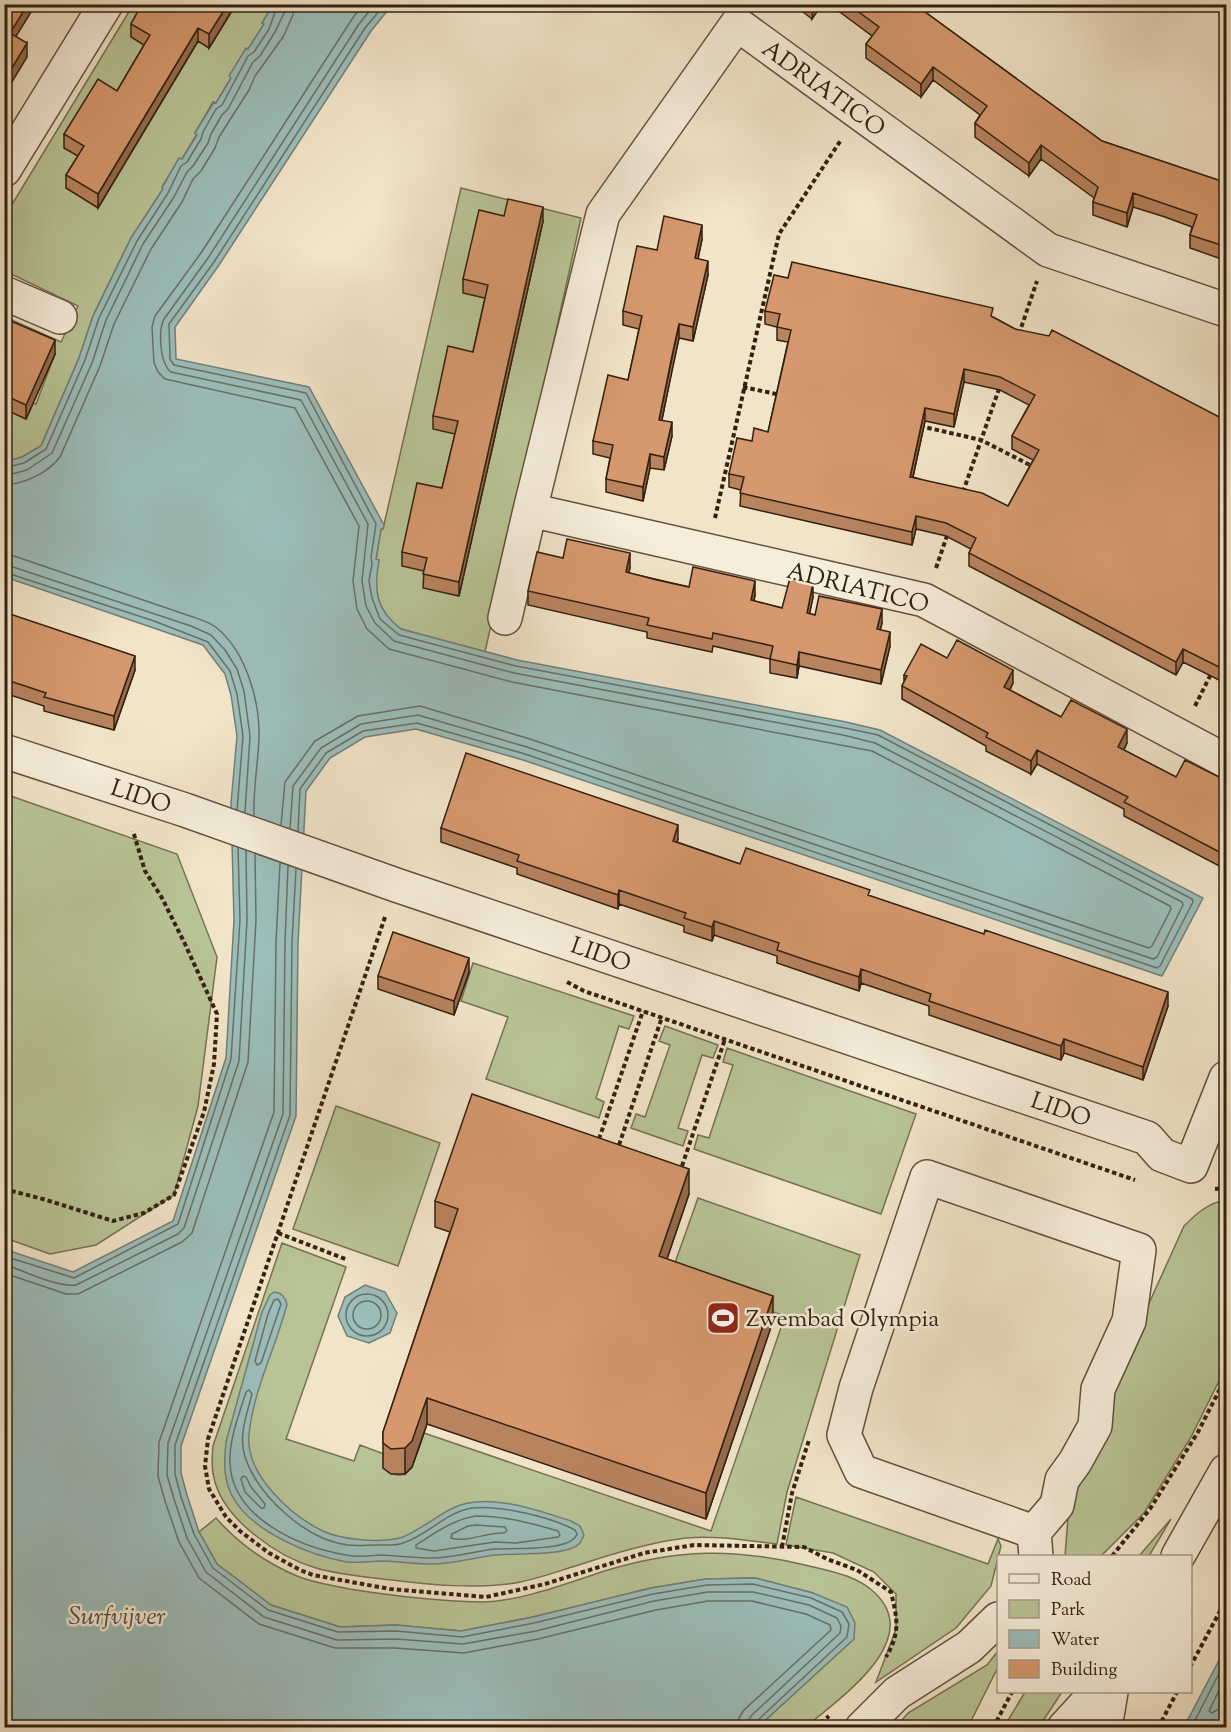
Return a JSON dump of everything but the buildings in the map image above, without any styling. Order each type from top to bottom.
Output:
[{"type":"street","points":[[4,170],[106,4]]},
{"type":"street","name":"ADRIATICO","points":[[506,618],[530,510],[603,214],[737,24],[1048,250],[1227,310]]},
{"type":"street","points":[[4,293],[60,317]]},
{"type":"street","name":"ADRIATICO","points":[[530,510],[924,600],[1227,761]]},
{"type":"street","name":"LIDO","points":[[4,750],[396,885],[1148,1138],[1162,1155],[1202,1178]]},
{"type":"street","points":[[1202,1178],[1227,1078]]},
{"type":"street","points":[[927,1177],[1139,1250],[1129,1321],[1098,1389],[1095,1426],[1062,1480],[1057,1505],[1035,1544],[861,1471],[844,1435],[860,1377],[927,1177]]},
{"type":"street","points":[[1180,1555],[1227,1471]]},
{"type":"street","points":[[848,1719],[897,1693],[969,1647],[997,1621]]},
{"type":"street","points":[[1064,1728],[1096,1693]]},
{"type":"street","points":[[1105,1728],[1111,1693]]},
{"type":"path","points":[[708,551],[779,234],[859,113]]},
{"type":"path","points":[[1017,339],[1048,250]]},
{"type":"path","points":[[962,493],[1001,384]]},
{"type":"path","points":[[743,387],[789,397]]},
{"type":"path","points":[[913,425],[981,440],[1035,467]]},
{"type":"path","points":[[924,600],[951,525]]},
{"type":"path","points":[[1180,736],[1216,663]]},
{"type":"path","points":[[4,1190],[43,1199],[113,1221],[144,1213],[174,1195],[204,1112],[214,1064],[217,1014],[185,944],[145,871],[128,814],[126,792]]},
{"type":"path","points":[[396,885],[208,1439],[205,1466],[209,1489],[226,1517],[269,1553],[300,1570],[343,1581],[390,1589],[486,1597],[545,1584],[644,1553],[694,1545],[804,1547],[827,1559],[857,1570],[891,1592],[898,1623],[885,1659]]},
{"type":"path","points":[[599,1139],[643,1011],[1140,1181]]},
{"type":"path","points":[[619,1145],[662,1017]]},
{"type":"path","points":[[681,1166],[725,1039]]},
{"type":"path","points":[[1202,1178],[1227,1188]]},
{"type":"path","points":[[278,1233],[348,1260]]},
{"type":"path","points":[[1114,1555],[1150,1509],[1198,1432],[1227,1377]]},
{"type":"path","points":[[1192,1665],[1227,1600]]},
{"type":"path","points":[[993,1728],[1011,1693]]},
{"type":"path","points":[[1158,1728],[1176,1693]]},
{"type":"path","points":[[815,1728],[848,1719]]},
{"type":"green space","points":[[133,5],[151,5],[150,49],[84,159],[98,207],[198,41],[209,48],[236,5],[273,5],[216,103],[213,102],[182,159],[179,159],[162,187],[163,189],[131,238],[93,316],[79,358],[41,446],[22,457],[5,462],[5,409],[26,419],[33,403],[36,404],[55,354],[5,353],[5,317],[61,342],[78,306],[5,271],[5,216]]},
{"type":"green space","points":[[461,188],[581,218],[485,652],[401,629],[390,621],[379,603],[375,581],[379,560],[376,560],[381,529],[383,529]],"holes":[[[543,221],[520,323],[485,315],[488,299],[464,293]],[[512,357],[490,459],[454,452],[458,435]]]},
{"type":"green space","points":[[5,794],[177,854],[217,957],[198,1106],[174,1195],[96,1245],[50,1254],[5,1238]]},
{"type":"green space","points":[[473,963],[634,1016],[629,1029],[619,1026],[596,1098],[604,1102],[599,1118],[486,1079],[508,1017],[461,1001]]},
{"type":"green space","points":[[665,1026],[718,1045],[713,1058],[702,1055],[678,1128],[688,1131],[683,1146],[631,1128],[636,1114],[645,1117],[670,1045],[659,1041]]},
{"type":"green space","points":[[727,1048],[916,1114],[881,1214],[694,1149],[698,1135],[709,1138],[733,1065],[723,1062]]},
{"type":"green space","points":[[336,1106],[440,1143],[398,1266],[293,1229]]},
{"type":"green space","points":[[698,1198],[860,1255],[787,1492],[777,1544],[720,1538],[686,1538],[635,1548],[515,1583],[453,1586],[344,1574],[301,1563],[255,1536],[230,1510],[215,1482],[213,1446],[282,1243],[346,1267],[286,1439],[354,1461],[360,1445],[384,1454],[383,1464],[392,1473],[399,1475],[405,1473],[415,1460],[424,1433],[711,1531],[785,1316],[670,1277]]},
{"type":"green space","points":[[1226,1200],[1226,1367],[1191,1437],[1144,1513],[1102,1555],[1065,1555],[1069,1505],[1106,1434],[1113,1383],[1184,1226],[1203,1209]]},
{"type":"green space","points":[[796,1497],[988,1564],[998,1539],[1001,1546],[991,1586],[956,1628],[876,1682],[896,1629],[896,1594],[874,1572],[833,1553],[786,1545]]},
{"type":"green space","points":[[216,1518],[253,1552],[274,1565],[303,1578],[366,1592],[448,1601],[481,1602],[512,1599],[608,1570],[658,1558],[706,1553],[779,1559],[842,1574],[868,1587],[888,1611],[890,1630],[884,1649],[871,1668],[855,1685],[806,1727],[758,1727],[854,1639],[813,1593],[755,1578],[706,1579],[651,1588],[533,1617],[461,1631],[396,1625],[340,1627],[271,1605],[217,1564],[199,1532]]},
{"type":"green space","points":[[1171,1519],[1150,1555],[1140,1555]]},
{"type":"green space","points":[[997,1652],[997,1669],[968,1727],[896,1727],[908,1713],[987,1665]]},
{"type":"green space","points":[[1024,1693],[1061,1693],[1039,1727],[1004,1727]]},
{"type":"water","name":"Surfvijver","points":[[273,5],[392,5],[371,31],[219,265],[175,327],[176,359],[309,387],[384,525],[381,529],[376,559],[379,560],[377,590],[381,606],[392,622],[401,629],[517,660],[880,730],[1203,898],[1162,976],[523,760],[416,729],[365,737],[330,758],[306,791],[298,943],[296,1116],[181,1446],[181,1473],[199,1532],[217,1564],[271,1605],[340,1627],[396,1625],[461,1631],[533,1617],[651,1588],[706,1579],[755,1578],[813,1593],[847,1607],[855,1623],[854,1639],[758,1727],[5,1727],[4,1249],[73,1272],[173,1221],[226,1058],[234,920],[231,803],[237,736],[231,695],[225,674],[203,645],[5,577],[5,462],[22,457],[41,446],[79,358],[93,316],[131,238],[163,189],[179,158],[182,159],[197,135],[195,133],[214,102],[216,103],[231,78],[229,76],[264,24],[262,23]]},
{"type":"water","points":[[365,1285],[385,1292],[397,1313],[390,1333],[369,1343],[347,1336],[338,1316],[345,1297]]},
{"type":"water","points":[[274,1292],[283,1296],[287,1304],[255,1402],[249,1435],[250,1450],[262,1479],[272,1492],[297,1515],[331,1534],[350,1538],[391,1540],[417,1530],[451,1509],[465,1504],[495,1502],[527,1508],[571,1521],[580,1526],[584,1535],[580,1543],[564,1550],[540,1554],[496,1555],[441,1564],[351,1562],[333,1559],[300,1548],[284,1541],[255,1522],[243,1511],[230,1492],[225,1471],[225,1449],[262,1312],[270,1295]]},
{"type":"water","points":[[1226,1647],[1226,1716],[1221,1727],[1184,1727]]},
{"type":"place","name":"Zwembad Olympia","points":[[723,1318]]}]
